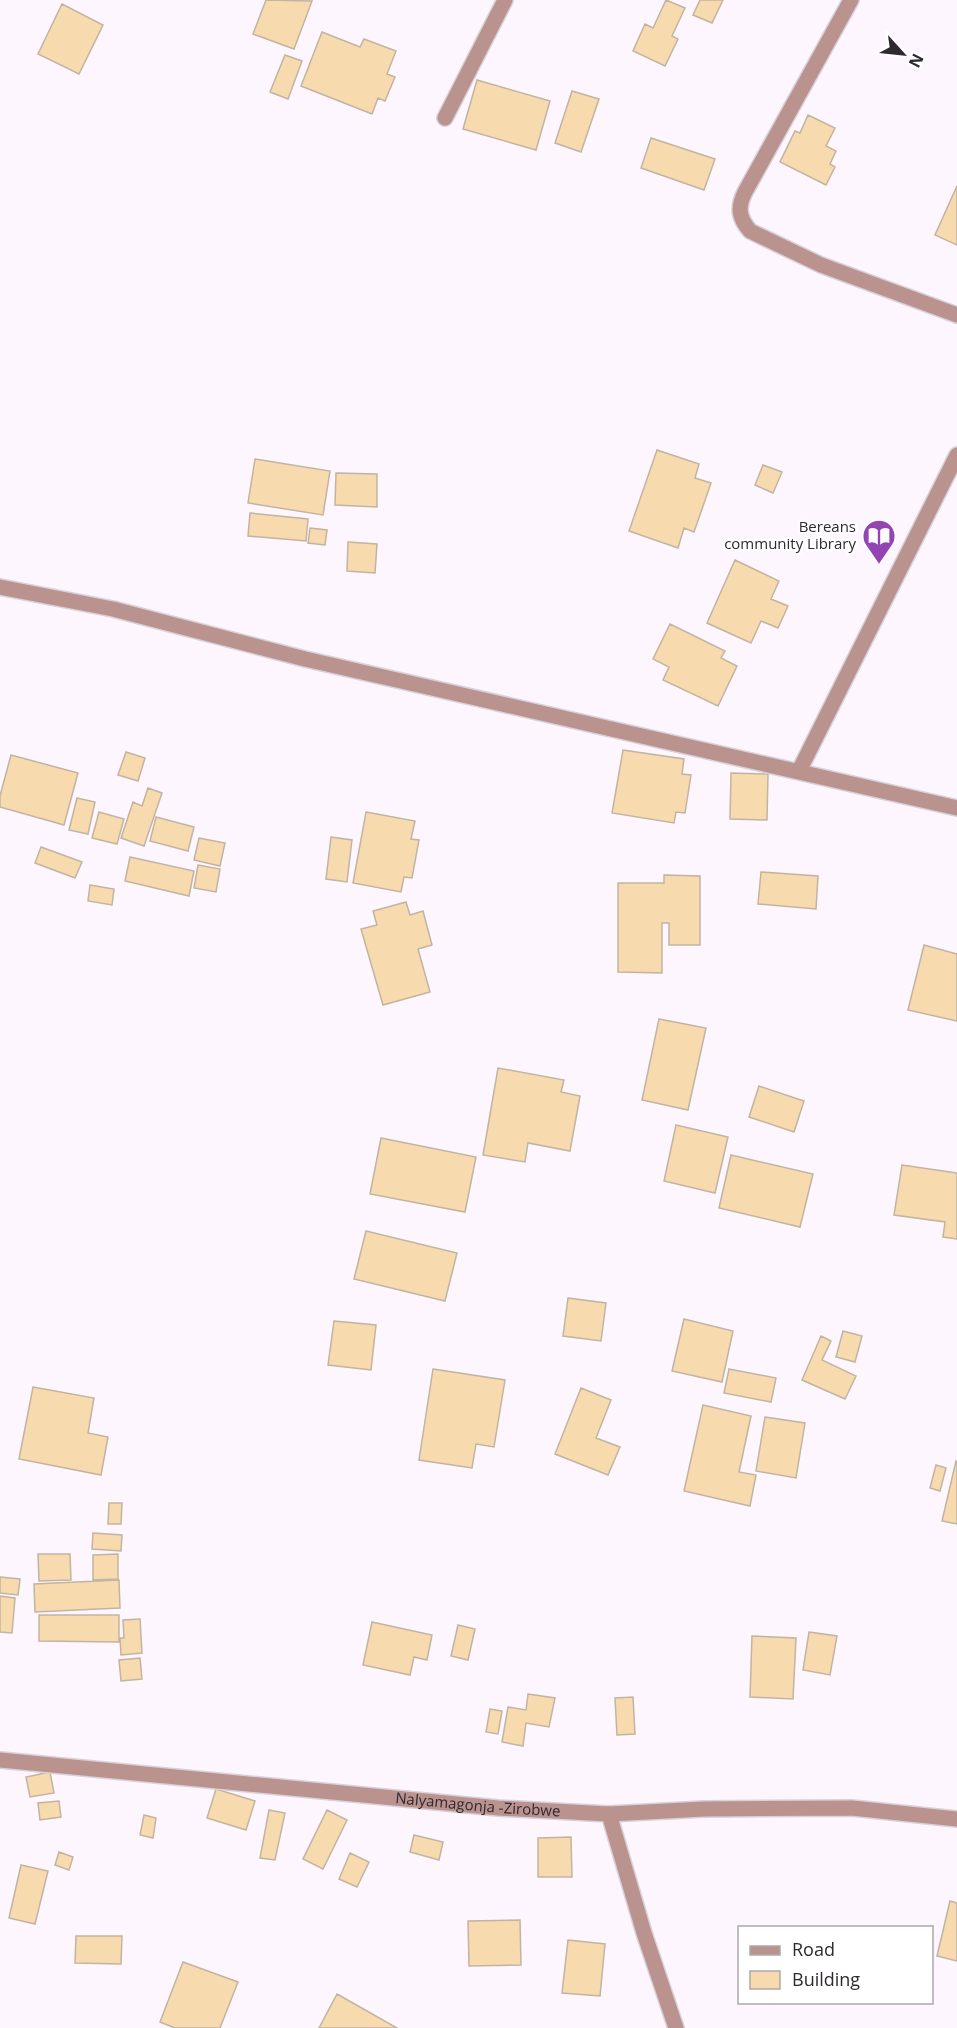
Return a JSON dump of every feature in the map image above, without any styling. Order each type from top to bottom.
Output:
[{"type":"street","points":[[444,118],[505,0]]},
{"type":"street","points":[[851,0],[739,203],[739,213],[743,223],[750,231],[821,265],[957,315]]},
{"type":"street","points":[[799,771],[957,454]]},
{"type":"street","points":[[0,587],[113,609],[316,662],[957,808]]},
{"type":"street","name":"Nalyamagonja -Zirobwe","points":[[0,1760],[498,1808],[609,1814],[704,1809],[852,1808],[957,1819]]},
{"type":"street","points":[[609,1814],[644,1933],[676,2028]]},
{"type":"building","points":[[266,0],[312,1],[294,49],[253,34]]},
{"type":"building","points":[[666,0],[685,8],[672,36],[678,39],[665,66],[633,51],[645,24],[653,28]]},
{"type":"building","points":[[700,0],[723,0],[712,23],[693,15]]},
{"type":"building","points":[[62,4],[103,25],[79,74],[38,54]]},
{"type":"building","points":[[322,32],[360,47],[364,39],[396,51],[387,74],[395,77],[385,101],[378,98],[372,114],[301,86]]},
{"type":"building","points":[[285,55],[302,61],[288,99],[270,92]]},
{"type":"building","points":[[477,80],[550,101],[536,150],[463,129]]},
{"type":"building","points":[[572,91],[599,99],[581,152],[555,143]]},
{"type":"building","points":[[808,115],[835,128],[826,146],[836,151],[830,164],[835,167],[826,185],[780,162],[795,131],[800,133]]},
{"type":"building","points":[[651,138],[715,159],[704,190],[641,168]]},
{"type":"building","points":[[957,186],[957,245],[935,235]]},
{"type":"building","points":[[657,450],[699,464],[695,478],[711,483],[694,532],[684,528],[678,548],[629,531]]},
{"type":"building","points":[[255,459],[330,471],[323,515],[248,503]]},
{"type":"building","points":[[763,465],[782,472],[773,493],[755,485]]},
{"type":"building","points":[[336,473],[377,474],[377,507],[335,505]]},
{"type":"building","points":[[250,513],[308,519],[306,541],[248,536]]},
{"type":"building","points":[[310,528],[327,530],[325,545],[308,543]]},
{"type":"building","points":[[348,542],[377,544],[375,573],[347,571]]},
{"type":"building","points":[[735,560],[779,581],[771,599],[788,606],[778,628],[761,621],[751,643],[707,623]]},
{"type":"building","points":[[670,624],[725,651],[721,658],[737,666],[718,706],[663,680],[669,667],[653,659]]},
{"type":"building","points":[[623,750],[684,759],[682,774],[691,775],[685,813],[676,812],[674,823],[612,813]]},
{"type":"building","points":[[126,752],[145,758],[138,781],[118,775]]},
{"type":"building","points":[[11,755],[78,773],[64,825],[0,807],[0,796]]},
{"type":"building","points":[[731,773],[768,774],[767,820],[730,819]]},
{"type":"building","points":[[148,788],[162,793],[144,846],[121,838],[133,802],[142,806]]},
{"type":"building","points":[[77,798],[95,802],[88,834],[69,830]]},
{"type":"building","points":[[99,812],[124,819],[117,844],[92,838]]},
{"type":"building","points":[[366,812],[415,821],[411,839],[419,840],[412,878],[404,877],[401,892],[353,883]]},
{"type":"building","points":[[156,817],[194,827],[188,851],[150,841]]},
{"type":"building","points":[[331,837],[352,840],[347,882],[326,879]]},
{"type":"building","points":[[199,838],[225,843],[220,866],[194,860]]},
{"type":"building","points":[[41,847],[82,862],[75,878],[35,863]]},
{"type":"building","points":[[130,857],[194,871],[189,896],[125,881]]},
{"type":"building","points":[[198,865],[220,869],[216,892],[194,888]]},
{"type":"building","points":[[761,872],[818,876],[816,909],[758,904]]},
{"type":"building","points":[[664,875],[700,876],[700,945],[669,945],[669,923],[662,923],[662,973],[618,972],[618,883],[664,883]]},
{"type":"building","points":[[90,885],[114,889],[112,905],[88,901]]},
{"type":"building","points":[[406,902],[410,915],[423,911],[432,945],[418,949],[430,992],[383,1005],[361,929],[377,925],[373,911]]},
{"type":"building","points":[[924,945],[957,954],[957,1021],[908,1010]]},
{"type":"building","points":[[659,1019],[706,1028],[688,1110],[642,1100]]},
{"type":"building","points":[[498,1068],[564,1080],[561,1092],[580,1096],[570,1151],[528,1143],[525,1162],[483,1155]]},
{"type":"building","points":[[759,1086],[804,1101],[794,1132],[749,1117]]},
{"type":"building","points":[[676,1125],[728,1137],[715,1193],[664,1181]]},
{"type":"building","points":[[381,1138],[476,1157],[465,1212],[370,1194]]},
{"type":"building","points":[[731,1155],[813,1174],[800,1227],[719,1208]]},
{"type":"building","points":[[902,1165],[957,1173],[957,1239],[943,1237],[945,1222],[894,1215]]},
{"type":"building","points":[[366,1231],[457,1253],[445,1301],[354,1279]]},
{"type":"building","points":[[568,1298],[606,1303],[601,1341],[563,1336]]},
{"type":"building","points":[[684,1319],[733,1331],[722,1382],[672,1371]]},
{"type":"building","points":[[334,1321],[376,1325],[371,1370],[328,1365]]},
{"type":"building","points":[[843,1331],[862,1336],[855,1362],[836,1357]]},
{"type":"building","points":[[821,1336],[831,1341],[822,1360],[856,1376],[845,1399],[802,1380]]},
{"type":"building","points":[[433,1369],[505,1380],[494,1447],[476,1444],[472,1468],[419,1460]]},
{"type":"building","points":[[729,1369],[776,1378],[771,1402],[724,1393]]},
{"type":"building","points":[[33,1387],[94,1398],[88,1433],[108,1437],[101,1475],[19,1459]]},
{"type":"building","points":[[581,1388],[611,1400],[596,1438],[620,1447],[608,1475],[555,1454]]},
{"type":"building","points":[[703,1405],[751,1416],[739,1472],[756,1475],[750,1506],[684,1491]]},
{"type":"building","points":[[765,1417],[805,1423],[796,1478],[756,1471]]},
{"type":"building","points":[[957,1462],[957,1524],[942,1521]]},
{"type":"building","points":[[936,1465],[946,1468],[940,1491],[930,1488]]},
{"type":"building","points":[[109,1503],[122,1503],[121,1524],[108,1524]]},
{"type":"building","points":[[93,1533],[122,1535],[121,1551],[92,1549]]},
{"type":"building","points":[[38,1554],[70,1554],[71,1580],[39,1581]]},
{"type":"building","points":[[118,1554],[118,1579],[93,1580],[93,1555]]},
{"type":"building","points":[[0,1577],[20,1579],[18,1595],[0,1593]]},
{"type":"building","points":[[119,1580],[120,1608],[35,1612],[34,1584]]},
{"type":"building","points":[[0,1596],[15,1598],[12,1633],[0,1632]]},
{"type":"building","points":[[39,1615],[119,1615],[119,1642],[39,1641]]},
{"type":"building","points":[[140,1619],[142,1653],[121,1655],[120,1638],[124,1638],[123,1620]]},
{"type":"building","points":[[372,1622],[432,1635],[427,1660],[414,1657],[410,1675],[363,1665]]},
{"type":"building","points":[[458,1625],[475,1629],[468,1660],[451,1656]]},
{"type":"building","points":[[809,1632],[837,1636],[830,1675],[803,1670]]},
{"type":"building","points":[[752,1636],[796,1638],[793,1699],[750,1697]]},
{"type":"building","points":[[140,1658],[142,1679],[121,1681],[119,1660]]},
{"type":"building","points":[[528,1694],[555,1698],[549,1727],[526,1723],[523,1746],[502,1742],[508,1707],[526,1710]]},
{"type":"building","points":[[633,1697],[635,1734],[617,1735],[615,1698]]},
{"type":"building","points":[[490,1709],[502,1711],[498,1734],[486,1732]]},
{"type":"building","points":[[50,1772],[54,1793],[30,1797],[26,1777]]},
{"type":"building","points":[[216,1789],[255,1801],[246,1830],[207,1818]]},
{"type":"building","points":[[59,1801],[61,1817],[40,1820],[38,1803]]},
{"type":"building","points":[[269,1810],[285,1813],[275,1860],[260,1858]]},
{"type":"building","points":[[327,1810],[347,1820],[323,1869],[303,1859]]},
{"type":"building","points":[[144,1815],[156,1818],[153,1838],[140,1835]]},
{"type":"building","points":[[414,1835],[443,1842],[439,1860],[410,1852]]},
{"type":"building","points":[[571,1837],[572,1877],[538,1877],[538,1838]]},
{"type":"building","points":[[59,1852],[73,1857],[69,1870],[55,1865]]},
{"type":"building","points":[[350,1853],[369,1862],[357,1887],[339,1879]]},
{"type":"building","points":[[21,1865],[48,1871],[35,1924],[9,1918]]},
{"type":"building","points":[[950,1901],[957,1903],[957,1961],[937,1956]]},
{"type":"building","points":[[520,1920],[521,1965],[469,1966],[468,1921]]},
{"type":"building","points":[[76,1936],[122,1936],[121,1964],[75,1963]]},
{"type":"building","points":[[568,1940],[605,1944],[600,1996],[562,1993]]},
{"type":"building","points":[[183,1962],[238,1982],[220,2028],[175,2028],[160,2022]]},
{"type":"building","points":[[337,1994],[397,2028],[319,2028]]},
{"type":"place","name":"Bereans community Library","points":[[879,565]]}]
